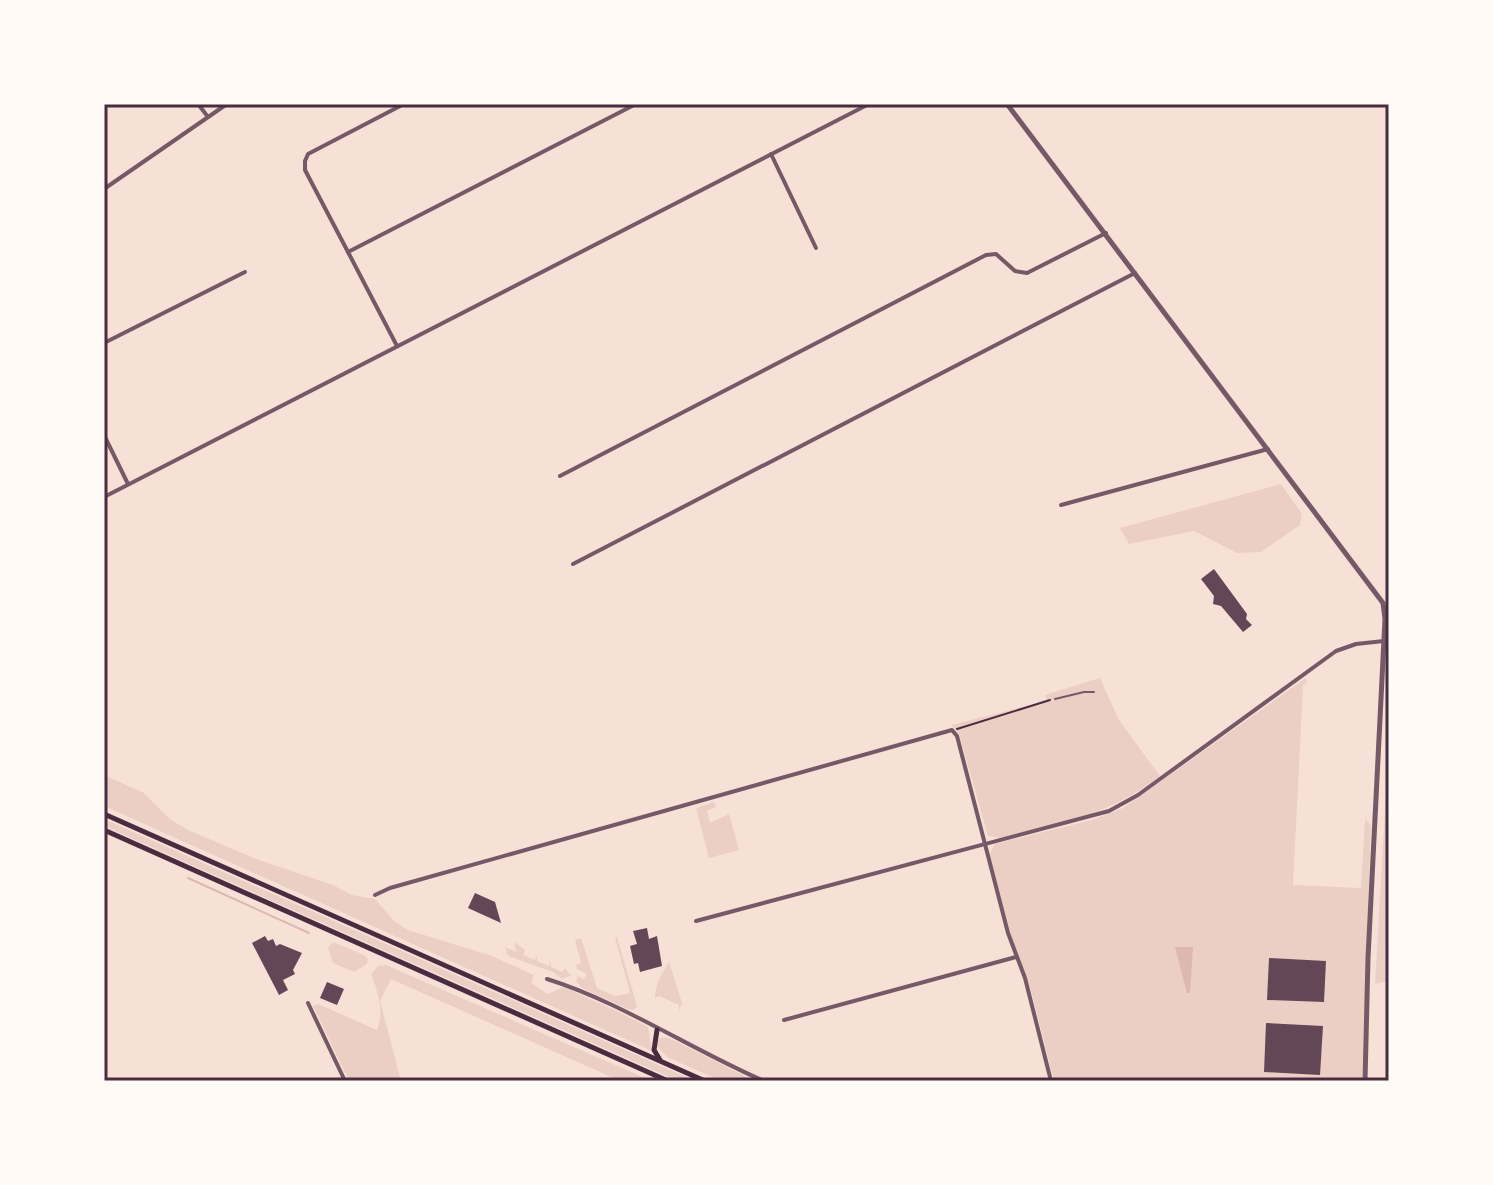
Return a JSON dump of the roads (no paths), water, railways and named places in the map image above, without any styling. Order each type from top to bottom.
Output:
[{"type":"main road","points":[[104,814],[705,1081]]},
{"type":"main road","points":[[104,830],[668,1081]]},
{"type":"main road","points":[[657,1030],[654,1050],[660,1061]]},
{"type":"street","points":[[198,104],[208,117]]},
{"type":"street","points":[[104,189],[227,104]]},
{"type":"street","points":[[397,346],[305,170],[305,161],[308,154],[404,104]]},
{"type":"street","points":[[348,252],[636,104]]},
{"type":"street","points":[[850,104],[854,112]]},
{"type":"street","points":[[104,497],[869,104]]},
{"type":"street","points":[[1007,104],[1387,606],[1370,915],[1365,1081]]},
{"type":"street","points":[[771,154],[816,248]]},
{"type":"street","points":[[560,476],[986,255],[996,254],[1015,271],[1027,273],[1106,233]]},
{"type":"street","points":[[104,343],[245,272]]},
{"type":"street","points":[[573,564],[1135,273]]},
{"type":"street","points":[[104,435],[128,484]]},
{"type":"street","points":[[1061,505],[1268,449]]},
{"type":"street","points":[[696,921],[1091,817],[1119,806],[1336,651],[1356,644],[1384,641]]},
{"type":"street","points":[[375,895],[401,885],[952,730],[957,736],[1051,1081]]},
{"type":"street","points":[[784,1020],[1016,957]]},
{"type":"street","points":[[547,979],[622,1009],[657,1030],[764,1081]]},
{"type":"street","points":[[308,1003],[345,1081]]},
{"type":"lane","points":[[1055,699],[1094,692]]},
{"type":"waterway","points":[[188,878],[309,933]]}]
